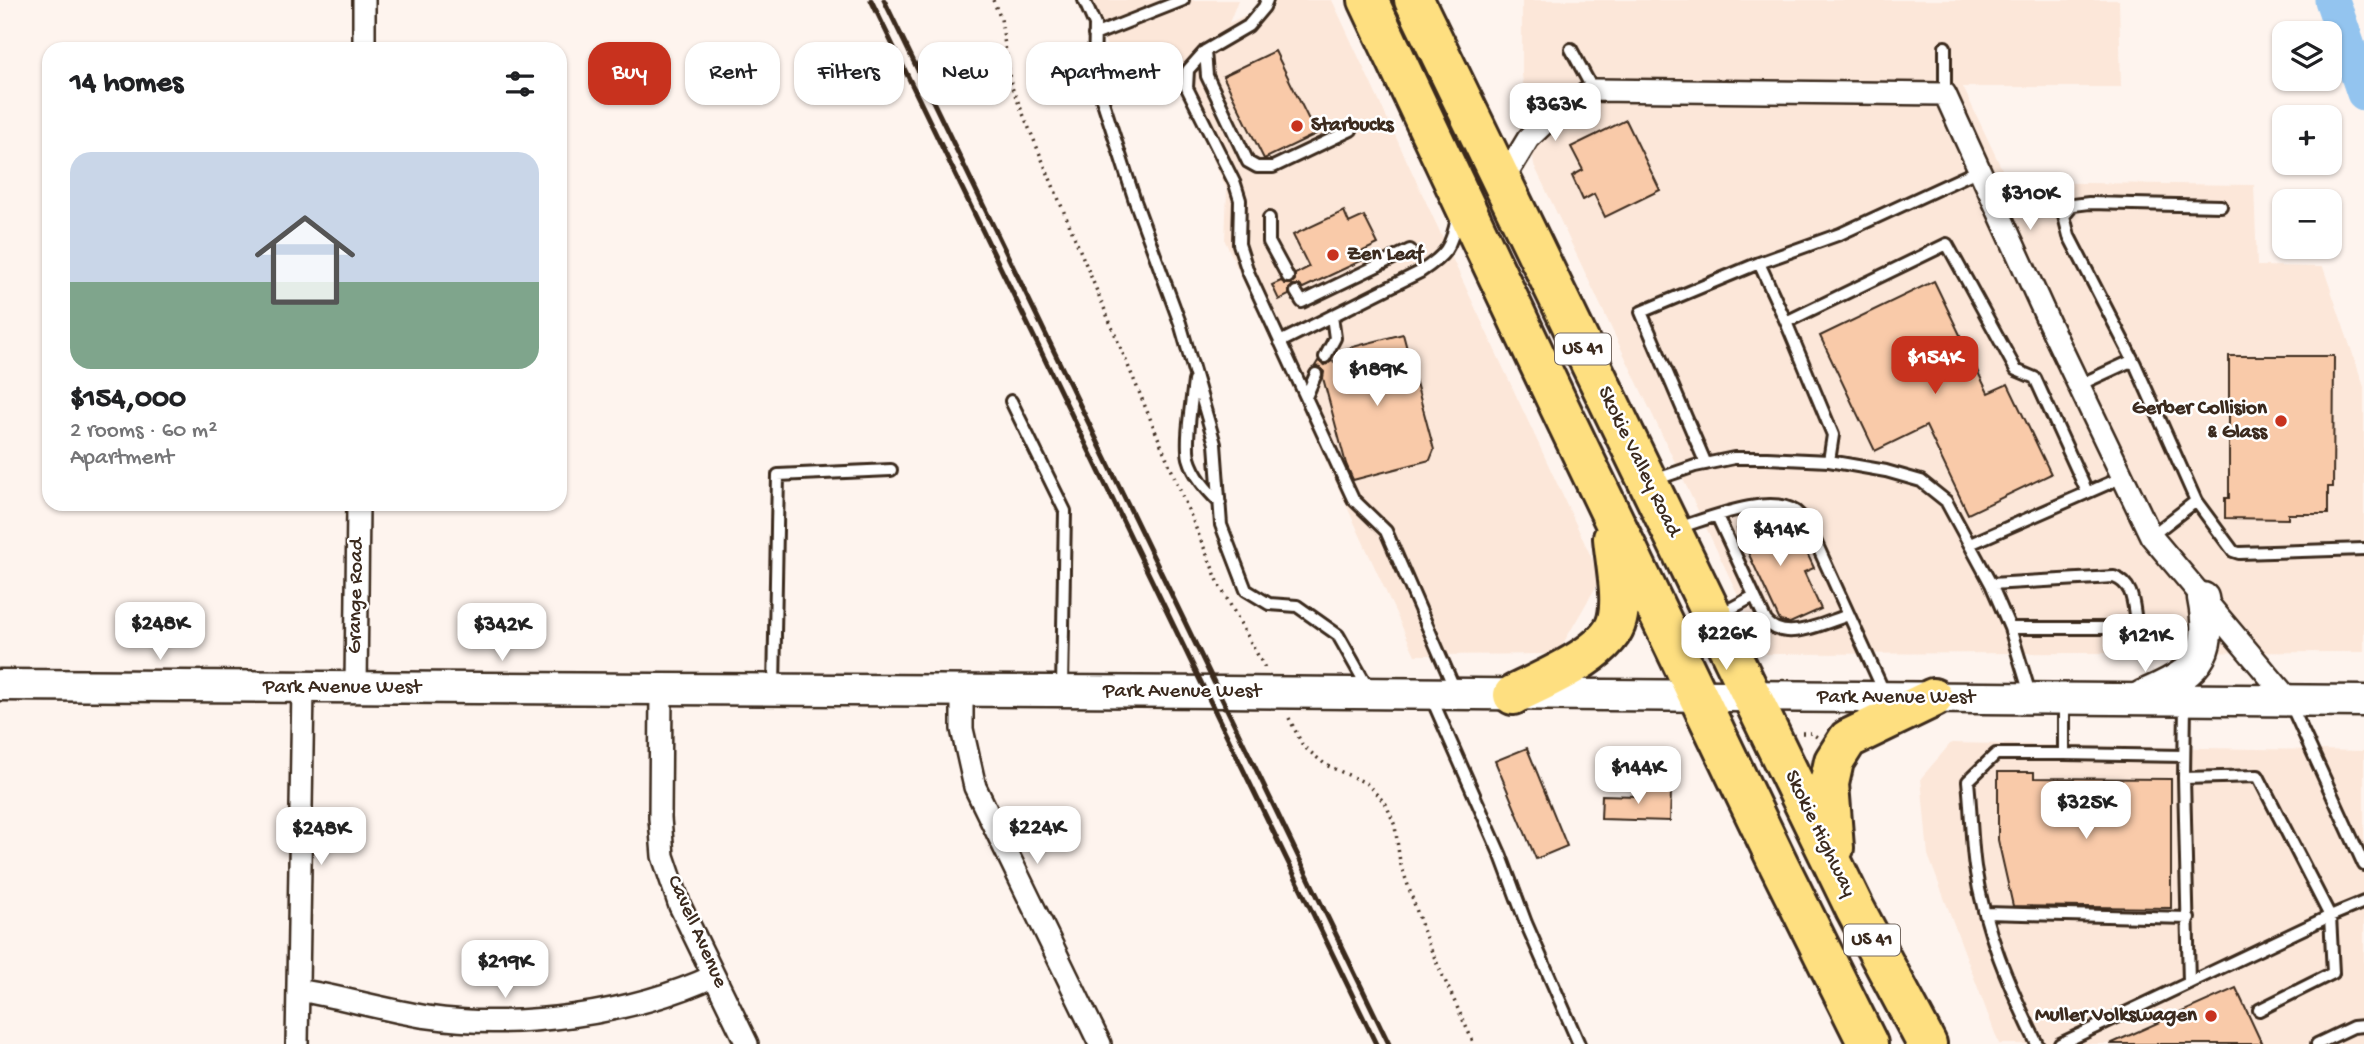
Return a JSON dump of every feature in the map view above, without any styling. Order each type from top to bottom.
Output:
[{"type":"highway","name":"US 41","points":[[1368,0],[1779,865],[1868,1044]]},
{"type":"highway","name":"Skokie Valley Road","points":[[1414,0],[1752,697]]},
{"type":"highway","points":[[1513,695],[1595,650],[1609,637],[1617,620],[1618,599],[1610,511]]},
{"type":"highway","name":"Skokie Highway","points":[[1752,697],[1835,868],[1927,1044]]},
{"type":"highway","points":[[1835,868],[1829,784],[1834,761],[1848,739],[1933,698]]},
{"type":"street","points":[[364,0],[364,42]]},
{"type":"street","points":[[1502,182],[1528,139],[1557,111],[1593,90],[1945,94],[2151,536],[2288,700]]},
{"type":"street","name":"Grange Road","points":[[356,687],[358,511]]},
{"type":"street","points":[[2134,699],[2169,685],[2193,667],[2205,650],[2207,616],[2203,598]]},
{"type":"street","name":"Park Avenue West","points":[[0,685],[2364,701]]},
{"type":"street","points":[[297,1044],[303,689]]},
{"type":"street","name":"Cavell Avenue","points":[[662,691],[660,818],[663,856],[680,906],[747,1044]]},
{"type":"street","points":[[962,691],[962,729],[975,787],[1100,1044]]},
{"type":"street","points":[[298,990],[426,1016],[507,1021],[536,1020],[622,1007],[695,985],[714,976]]},
{"type":"lane","points":[[1084,0],[1095,25],[1094,74],[1135,201],[1180,323],[1215,444],[1222,525],[1246,590],[1269,604],[1297,606],[1338,635],[1371,694]]},
{"type":"lane","points":[[1094,35],[1183,0]]},
{"type":"lane","points":[[1267,0],[1248,26],[1205,51],[1188,70],[1187,88],[1235,184],[1240,200],[1239,244],[1248,272],[1353,499],[1386,531],[1444,695],[1449,735],[1579,1044]]},
{"type":"lane","points":[[1945,47],[1945,94]]},
{"type":"lane","points":[[1572,49],[1593,90]]},
{"type":"lane","points":[[1205,51],[1207,76],[1248,162],[1257,167],[1273,167],[1352,130]]},
{"type":"lane","points":[[1706,464],[1641,312],[1759,263],[1840,234],[1979,170]]},
{"type":"lane","points":[[1280,342],[1439,260],[1452,244],[1461,198]]},
{"type":"lane","points":[[2221,206],[2089,203],[2073,205],[2064,216],[2069,236],[2135,364],[2196,501],[2233,551],[2239,553],[2364,548]]},
{"type":"lane","points":[[1269,218],[1269,242],[1288,277]]},
{"type":"lane","points":[[1786,322],[1947,244],[2016,370],[2035,378],[2088,492]]},
{"type":"lane","points":[[1296,292],[1302,302],[1410,250]]},
{"type":"lane","points":[[1759,263],[1833,435],[1829,461]]},
{"type":"lane","points":[[1325,357],[1335,338],[1332,316]]},
{"type":"lane","points":[[2079,385],[2129,362],[2135,364]]},
{"type":"lane","points":[[1306,397],[1316,374]]},
{"type":"lane","points":[[1195,375],[1190,414],[1189,457],[1202,484],[1220,503]]},
{"type":"lane","points":[[1011,401],[1065,511],[1062,691]]},
{"type":"lane","points":[[1648,483],[1734,458],[1829,461],[1886,471],[1921,481],[1946,501],[1991,584],[2010,628],[2032,699]]},
{"type":"lane","points":[[774,691],[778,475],[891,470]]},
{"type":"lane","points":[[1970,544],[2123,477]]},
{"type":"lane","points":[[2151,536],[2196,501]]},
{"type":"lane","points":[[1671,530],[1759,505],[1794,510],[1807,523],[1887,698]]},
{"type":"lane","points":[[1717,516],[1766,621],[1773,629],[1783,632],[1798,630],[1849,615]]},
{"type":"lane","points":[[1991,584],[2114,578],[2124,581],[2132,594],[2136,622],[2131,628],[2010,628]]},
{"type":"lane","points":[[1714,618],[1754,596]]},
{"type":"lane","points":[[2064,699],[2064,754]]},
{"type":"lane","points":[[2185,699],[2184,778],[2189,983]]},
{"type":"lane","points":[[2288,700],[2364,865]]},
{"type":"lane","points":[[2037,1044],[1994,944],[1975,868],[1968,781],[1996,754],[2184,756]]},
{"type":"lane","points":[[2184,778],[2258,776],[2330,916],[2333,973],[2259,1010]]},
{"type":"lane","points":[[2060,1044],[2364,902]]},
{"type":"lane","points":[[1986,913],[2189,918]]},
{"type":"lane","points":[[2317,1044],[2353,1027],[2364,1026]]},
{"type":"path","points":[[1799,733],[1811,733],[1819,738]]},
{"type":"shaded area","points":[[1087,0],[1238,0],[1229,23],[1277,0],[1332,0],[1601,578],[1557,654],[1415,655],[1225,241],[1227,190],[1183,94],[1183,42],[1105,42]]},
{"type":"shaded area","points":[[1522,0],[2119,0],[2121,87],[1963,87],[2008,182],[2254,185],[2257,266],[2323,267],[2364,387],[2364,652],[1766,654],[1534,165],[1522,75]]},
{"type":"shaded area","points":[[1951,743],[2364,751],[2364,1044],[1999,1044],[1928,855],[1921,778]]},
{"type":"building","points":[[1275,51],[1316,134],[1264,159],[1223,76]]},
{"type":"building","points":[[1626,120],[1660,190],[1605,217],[1594,194],[1583,200],[1572,176],[1583,170],[1571,147]]},
{"type":"building","name":"Zen Leaf","points":[[1344,211],[1349,223],[1364,216],[1378,244],[1361,252],[1365,259],[1303,288],[1293,285],[1289,289],[1289,295],[1279,300],[1272,285],[1281,281],[1291,284],[1295,280],[1295,274],[1309,267],[1293,235]]},
{"type":"building","points":[[1934,281],[1988,393],[2008,384],[2051,474],[1968,514],[1926,426],[1875,451],[1820,336]]},
{"type":"building","points":[[1403,334],[1434,450],[1430,460],[1353,480],[1346,464],[1323,378],[1324,372],[1315,366],[1318,361],[1325,365],[1334,362],[1341,350]]},
{"type":"building","name":"Gerber Collision & Glass","points":[[2229,356],[2334,356],[2333,487],[2328,487],[2328,514],[2288,514],[2288,519],[2225,518],[2225,498],[2229,498]]},
{"type":"building","points":[[1775,513],[1791,547],[1802,542],[1814,568],[1804,572],[1821,609],[1790,623],[1780,621],[1737,529]]},
{"type":"building","points":[[1527,748],[1567,846],[1536,859],[1495,761]]},
{"type":"building","points":[[1998,772],[2034,772],[2034,778],[2171,779],[2171,908],[2013,906],[1998,840]]},
{"type":"building","points":[[1637,790],[1671,791],[1670,821],[1601,819],[1602,795],[1637,796]]},
{"type":"building","name":"Muller Volkswagen","points":[[2236,988],[2262,1044],[2110,1044]]},
{"type":"waterway","points":[[2332,0],[2364,93]]},
{"type":"railway","points":[[871,0],[1376,1044]]},
{"type":"railway","points":[[884,0],[1389,1044]]},
{"type":"place","name":"Starbucks","points":[[1297,126]]},
{"type":"place","name":"Zen Leaf","points":[[1333,255]]},
{"type":"place","name":"Gerber Collision & Glass","points":[[2281,421]]},
{"type":"place","name":"Muller Volkswagen","points":[[2211,1016]]}]
